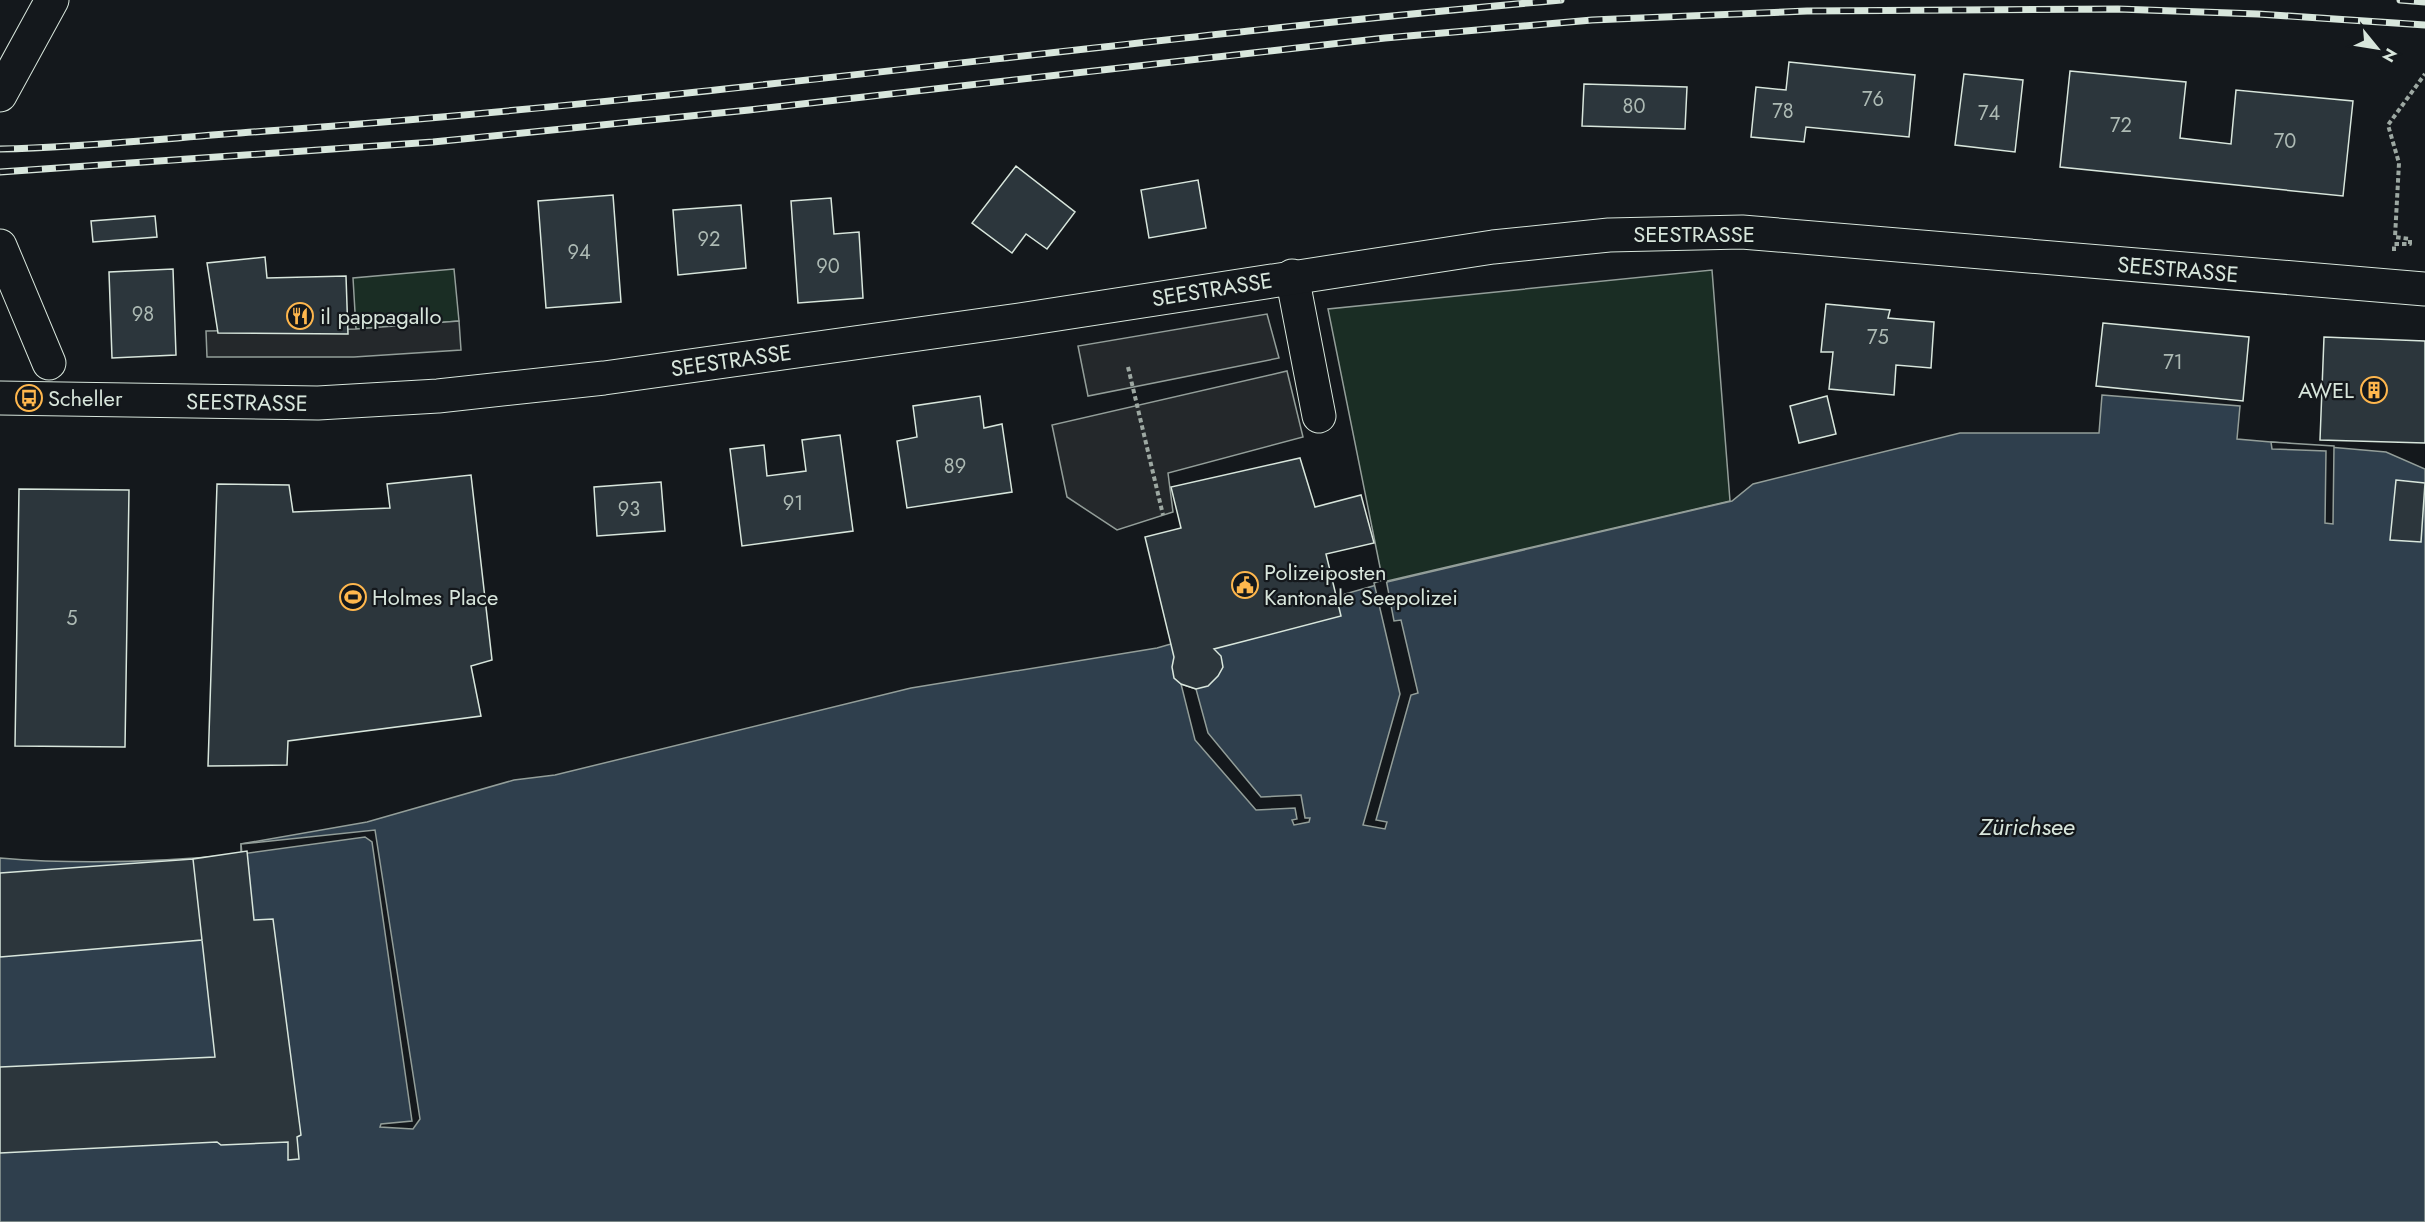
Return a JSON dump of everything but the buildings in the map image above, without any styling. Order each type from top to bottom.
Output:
[{"type":"main road","points":[[0,95],[52,0]]},
{"type":"main road","name":"SEESTRASSE","points":[[0,398],[318,403],[438,396],[616,377],[1018,320],[1292,276],[1493,247],[1609,235],[1742,232],[2425,289]]},
{"type":"main road","points":[[0,246],[49,363]]},
{"type":"main road","points":[[1292,276],[1319,416]]},
{"type":"path","points":[[2394,251],[2394,244],[2410,244],[2410,239],[2395,237],[2399,163],[2388,125],[2425,74]]},
{"type":"path","points":[[1128,367],[1163,515]]},
{"type":"green space","points":[[454,269],[459,321],[356,329],[353,278]]},
{"type":"green space","points":[[1712,270],[1730,501],[1383,582],[1328,309]]},
{"type":"shaded area","points":[[1267,314],[1279,358],[1088,396],[1078,346]]},
{"type":"shaded area","points":[[459,321],[461,350],[354,357],[207,357],[206,331],[356,329]]},
{"type":"shaded area","points":[[1287,371],[1303,437],[1168,473],[1173,512],[1117,530],[1067,497],[1052,425]]},
{"type":"water","name":"Zürichsee","points":[[2102,395],[2240,406],[2237,439],[2386,452],[2425,469],[2425,1222],[0,1222],[0,858],[120,862],[241,854],[241,844],[367,822],[514,780],[555,775],[911,688],[1157,648],[1387,582],[1732,501],[1753,484],[1960,433],[2099,433]]},
{"type":"pier","name":"AWEL","points":[[2271,442],[2334,446],[2333,524],[2325,523],[2326,451],[2272,449]]},
{"type":"pier","points":[[1386,579],[1394,621],[1401,620],[1418,693],[1411,695],[1376,820],[1387,822],[1385,829],[1363,825],[1400,694],[1374,583]]},
{"type":"pier","points":[[1181,684],[1196,689],[1208,733],[1261,797],[1301,795],[1305,818],[1310,818],[1309,822],[1294,825],[1292,820],[1297,819],[1295,808],[1256,810],[1195,740]]},
{"type":"pier","points":[[375,830],[420,1119],[413,1129],[380,1127],[381,1124],[412,1121],[372,842],[365,837],[242,854],[241,844]]},
{"type":"railway","points":[[0,149],[134,142],[591,103],[1237,32],[1561,0]]},
{"type":"railway","points":[[2400,0],[2425,2]]},
{"type":"railway","points":[[0,172],[433,142],[749,110],[1385,38],[1592,20],[1807,11],[2118,9],[2258,14],[2425,25]]},
{"type":"place","name":"il pappagallo","points":[[300,316]]},
{"type":"place","name":"AWEL","points":[[2374,390]]},
{"type":"place","name":"Scheller","points":[[29,398]]},
{"type":"place","name":"Polizeiposten Kantonale Seepolizei","points":[[1245,585]]},
{"type":"place","name":"Holmes Place","points":[[353,597]]}]
